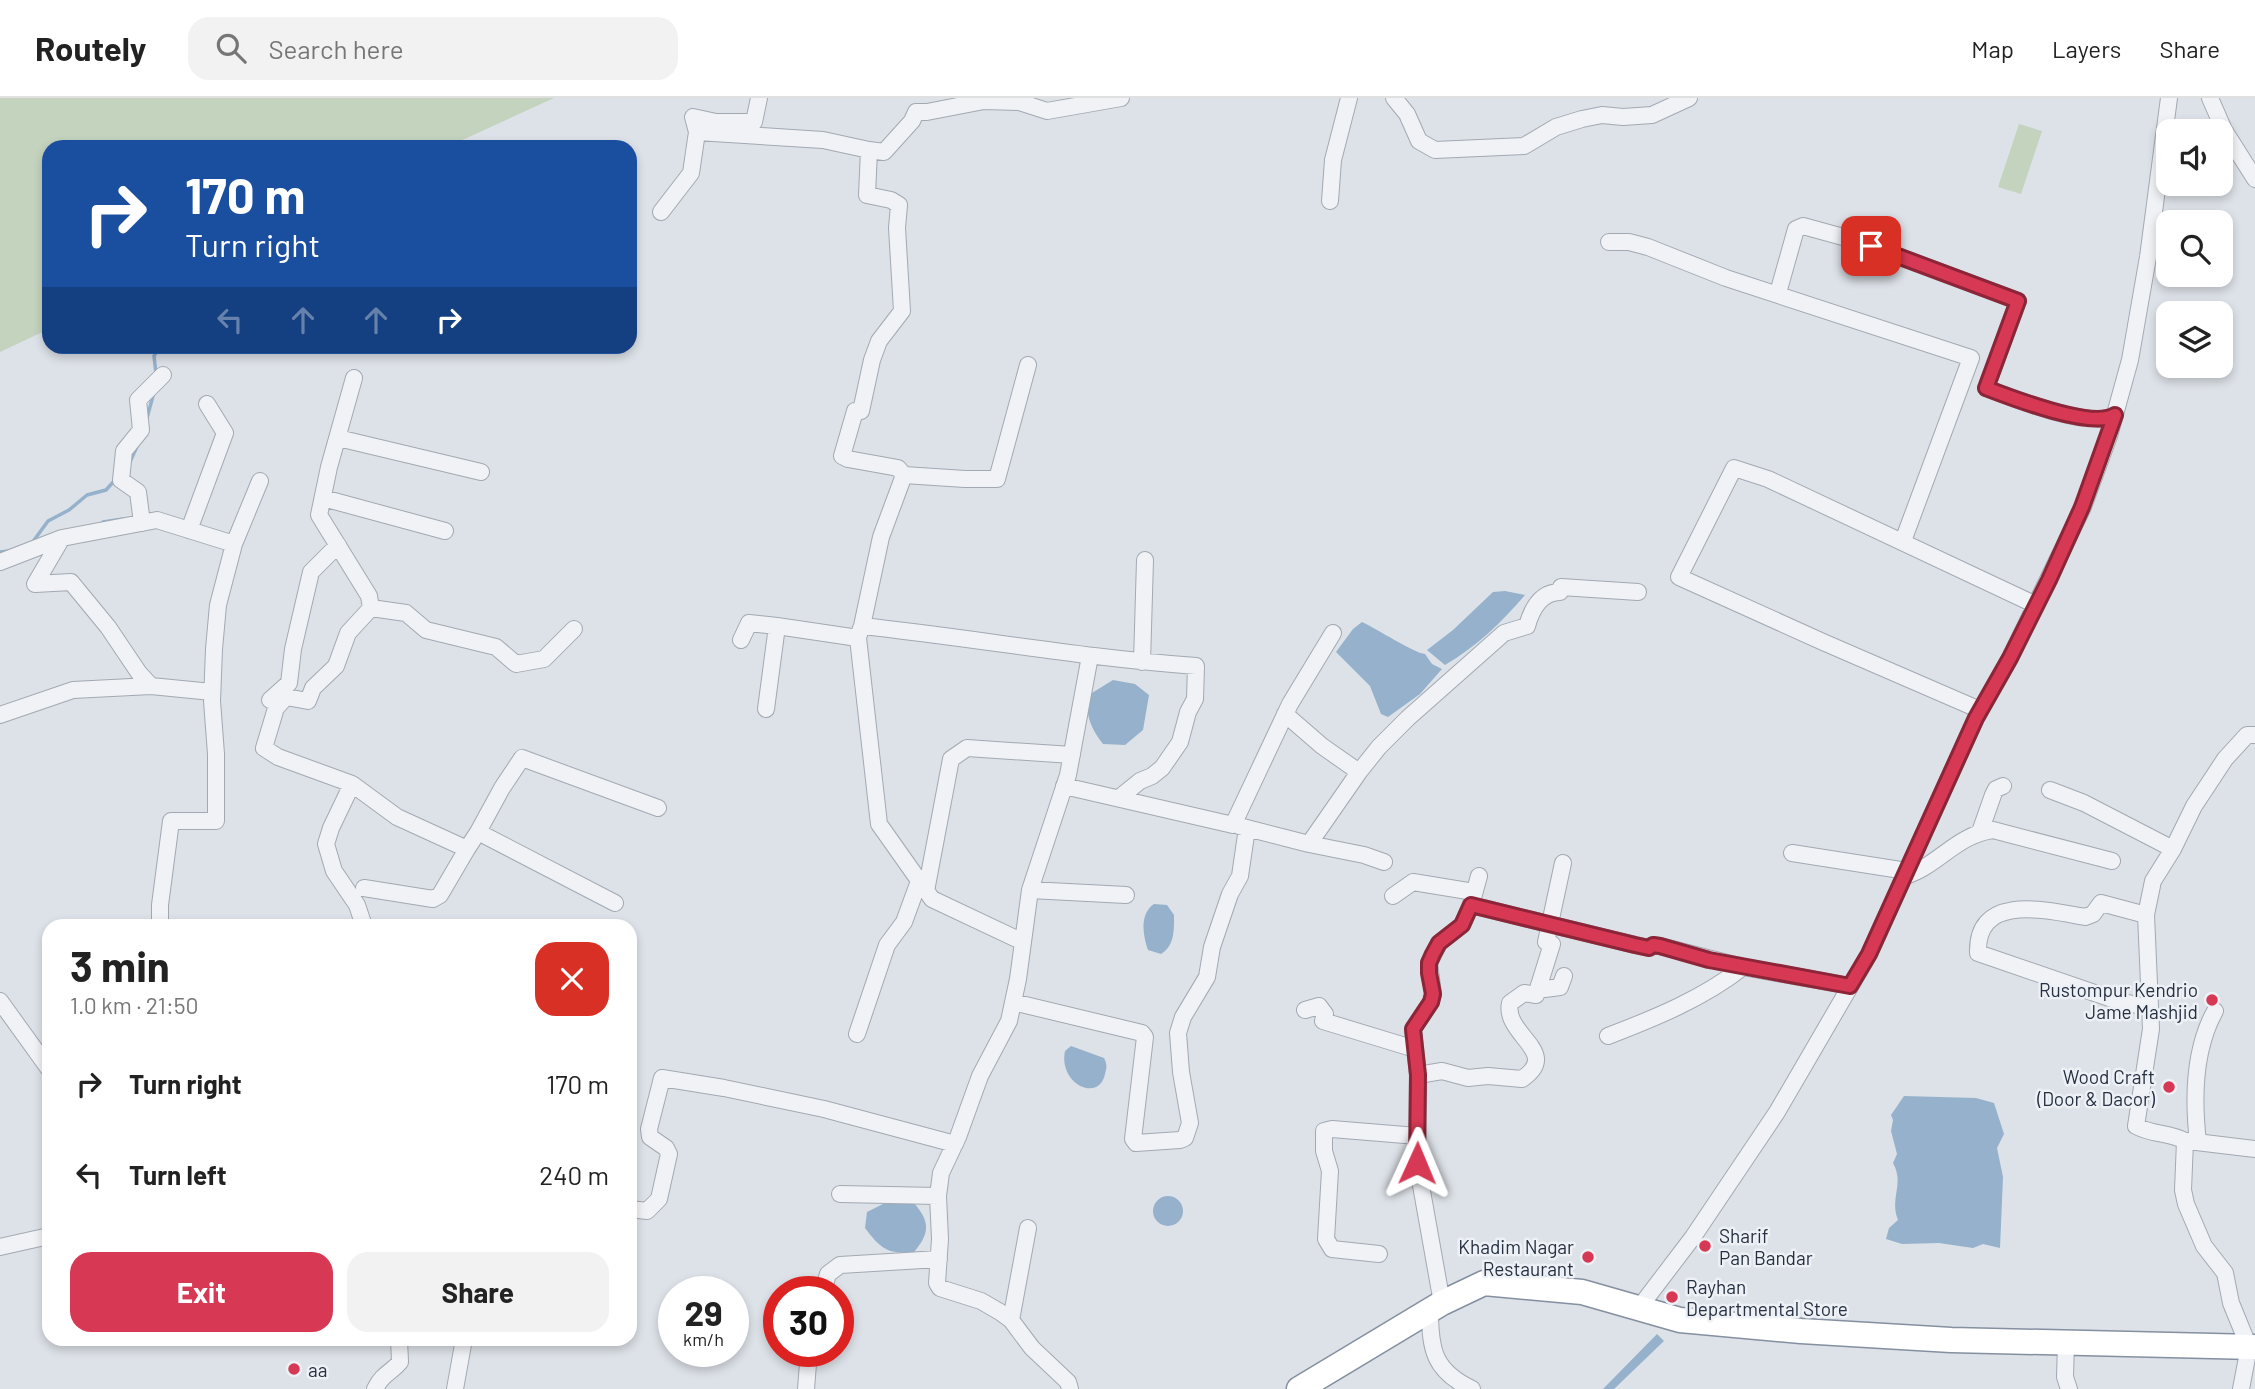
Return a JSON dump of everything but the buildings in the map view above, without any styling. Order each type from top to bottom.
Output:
[{"type":"highway","points":[[1299,1389],[1436,1307],[1484,1283],[1583,1292],[1680,1320],[1801,1331],[1951,1340],[2252,1347]]},
{"type":"street","points":[[661,212],[691,173],[697,132],[694,117],[716,121],[754,122],[759,98]]},
{"type":"street","points":[[697,132],[823,140],[884,152],[912,121],[916,111],[927,112],[984,101],[1018,102],[1047,111],[1121,98]]},
{"type":"street","points":[[1330,201],[1332,160],[1349,98]]},
{"type":"street","points":[[1394,98],[1407,114],[1419,141],[1435,150],[1524,146],[1556,127],[1569,123],[1602,114],[1623,117],[1652,115],[1689,98]]},
{"type":"street","points":[[1646,1310],[1777,1112],[1869,954],[1980,710],[2036,606],[2082,507],[2115,415],[2130,360],[2169,98]]},
{"type":"street","points":[[2210,98],[2224,130],[2255,179]]},
{"type":"street","points":[[869,150],[867,195],[891,200],[899,205],[897,228],[902,311],[879,341],[861,411],[855,411],[842,456],[898,468],[904,475],[997,479],[1028,365]]},
{"type":"street","points":[[1778,293],[1796,229],[1803,226],[1854,240],[2018,301],[1986,388],[2040,408],[2076,416],[2108,420],[2115,415]]},
{"type":"street","points":[[1609,242],[1629,242],[1648,247],[1726,278],[1971,358],[1903,541]]},
{"type":"street","points":[[142,523],[138,492],[121,480],[124,451],[141,430],[138,400],[163,375]]},
{"type":"street","points":[[354,378],[319,515],[369,596],[370,608],[348,632],[336,666],[313,688],[308,701],[286,696],[276,708],[264,748],[278,757],[352,784],[397,817],[467,849]]},
{"type":"street","points":[[189,530],[225,433],[207,404]]},
{"type":"street","points":[[338,438],[481,472]]},
{"type":"street","points":[[1980,710],[1679,577],[1734,468],[1768,479],[2036,606]]},
{"type":"street","points":[[904,475],[881,537],[860,632],[878,824],[932,899],[1023,942]]},
{"type":"street","points":[[160,919],[170,821],[216,821],[212,692],[218,606],[234,544],[260,481]]},
{"type":"street","points":[[323,498],[445,531]]},
{"type":"street","points":[[0,562],[62,538],[157,520],[234,544]]},
{"type":"street","points":[[62,538],[35,584],[71,582],[108,627],[151,687]]},
{"type":"street","points":[[274,714],[269,701],[289,683],[293,649],[311,572],[338,545]]},
{"type":"street","points":[[1142,662],[1145,560]]},
{"type":"street","points":[[1309,844],[1359,772],[1408,719],[1504,634],[1527,626],[1542,596],[1550,592],[1560,592],[1561,587],[1638,592]]},
{"type":"street","points":[[370,608],[406,613],[426,630],[496,647],[516,664],[544,659],[574,629]]},
{"type":"street","points":[[741,640],[749,623],[860,632],[931,634],[1090,656],[1196,666],[1196,690],[1180,742],[1162,768],[1119,798]]},
{"type":"street","points":[[766,709],[777,626]]},
{"type":"street","points":[[1013,1002],[1142,1033],[1145,1037],[1133,1139],[1136,1143],[1185,1138],[1190,1123],[1181,1072],[1178,1033],[1183,1017],[1207,977],[1212,947],[1230,894],[1240,876],[1240,827],[1285,714],[1333,633]]},
{"type":"street","points":[[1070,1389],[1068,1382],[1032,1348],[1011,1320],[981,1301],[940,1288],[937,1283],[938,1196],[941,1173],[955,1144],[980,1076],[1009,1021],[1030,890],[1072,755],[1090,656]]},
{"type":"street","points":[[0,715],[72,690],[151,687],[212,692]]},
{"type":"street","points":[[1285,714],[1322,746],[1359,772]]},
{"type":"street","points":[[2255,735],[2247,735],[2225,759],[2194,806],[2173,849],[2153,881],[2146,915],[2151,1029],[2136,1126],[2147,1132],[2172,1133],[2192,1141],[2255,1149]]},
{"type":"street","points":[[857,1034],[887,945],[904,922],[922,886],[951,759],[967,748],[1072,755]]},
{"type":"street","points":[[363,888],[433,899],[440,895],[522,758],[658,808]]},
{"type":"street","points":[[352,784],[326,844],[334,871],[357,905],[362,919]]},
{"type":"street","points":[[1064,786],[1364,855],[1384,862]]},
{"type":"street","points":[[1980,832],[1993,795],[1996,789],[2003,786]]},
{"type":"street","points":[[2050,790],[2084,803],[2173,849]]},
{"type":"street","points":[[1792,853],[1906,874],[1921,871],[1938,857],[1980,832],[1993,830],[2112,861]]},
{"type":"street","points":[[478,832],[615,903]]},
{"type":"street","points":[[1418,1075],[1442,1071],[1468,1078],[1525,1078],[1533,1071],[1537,1055],[1515,1028],[1508,1013],[1510,1003],[1524,993],[1535,995],[1539,985],[1552,944],[1546,942],[1563,863]]},
{"type":"street","points":[[1472,1389],[1459,1383],[1442,1368],[1434,1355],[1436,1307],[1417,1163],[1418,1075],[1413,1029],[1431,1002],[1433,994],[1429,963],[1439,943],[1462,925],[1479,876]]},
{"type":"street","points":[[1393,896],[1413,882],[1550,925],[1649,948],[1653,945],[1660,946],[1743,967],[1850,986]]},
{"type":"street","points":[[1030,890],[1126,895]]},
{"type":"street","points":[[2146,915],[2101,903],[2093,914],[2085,916],[2017,909],[1988,919],[1981,928],[1977,941],[1978,953],[2115,1000],[2150,1008]]},
{"type":"street","points":[[1608,1036],[1664,1013],[1718,985],[1743,967]]},
{"type":"street","points":[[1539,985],[1545,989],[1560,987],[1564,976]]},
{"type":"street","points":[[0,1001],[42,1059]]},
{"type":"street","points":[[1305,1010],[1319,1006],[1325,1014],[1323,1021],[1415,1049]]},
{"type":"street","points":[[2215,1011],[2206,1028],[2195,1087],[2192,1141],[2183,1190],[2186,1204],[2204,1246],[2225,1273],[2231,1303],[2252,1347],[2241,1389]]},
{"type":"street","points":[[637,1210],[647,1211],[659,1199],[669,1154],[666,1148],[650,1137],[649,1129],[662,1077],[813,1106],[955,1144]]},
{"type":"street","points":[[1378,1254],[1332,1249],[1328,1246],[1326,1239],[1330,1171],[1324,1150],[1324,1130],[1417,1136]]},
{"type":"street","points":[[840,1194],[938,1196]]},
{"type":"street","points":[[1011,1320],[1028,1228]]},
{"type":"street","points":[[1,1245],[42,1237]]},
{"type":"street","points":[[827,1276],[840,1265],[939,1259]]},
{"type":"street","points":[[2066,1343],[2066,1377],[2069,1389]]},
{"type":"street","points":[[375,1389],[388,1371],[400,1362],[399,1346]]},
{"type":"street","points":[[455,1389],[463,1346]]},
{"type":"street","points":[[806,1389],[808,1367]]},
{"type":"green space","points":[[0,98],[554,98],[462,140],[42,140],[42,332],[0,352]]},
{"type":"green space","points":[[2019,124],[2042,131],[2021,194],[1998,187]]},
{"type":"water","points":[[1505,591],[1525,595],[1498,624],[1468,650],[1445,665],[1427,650],[1453,630],[1493,592]]},
{"type":"water","points":[[1362,622],[1425,654],[1432,664],[1442,669],[1420,694],[1388,717],[1381,714],[1370,686],[1336,652],[1353,629]]},
{"type":"water","points":[[1113,680],[1135,684],[1149,695],[1143,730],[1125,745],[1103,744],[1088,716],[1087,696]]},
{"type":"water","points":[[1154,904],[1167,905],[1174,915],[1171,942],[1161,954],[1148,950],[1144,932],[1146,913]]},
{"type":"water","points":[[1071,1046],[1104,1058],[1106,1066],[1101,1083],[1088,1088],[1080,1086],[1067,1073],[1065,1051]]},
{"type":"water","points":[[1904,1096],[1976,1098],[1994,1103],[2004,1134],[1997,1148],[2003,1177],[2000,1248],[1983,1244],[1973,1248],[1939,1243],[1902,1244],[1886,1239],[1889,1228],[1898,1220],[1895,1204],[1898,1178],[1893,1163],[1897,1154],[1891,1131],[1891,1115]]},
{"type":"water","points":[[1168,1196],[1179,1200],[1183,1211],[1179,1222],[1168,1226],[1157,1222],[1153,1211],[1157,1200]]},
{"type":"water","points":[[911,1200],[925,1219],[924,1238],[914,1252],[885,1249],[865,1228],[867,1212],[883,1204]]},
{"type":"water","points":[[1657,1334],[1664,1341],[1614,1389],[1603,1389]]},
{"type":"waterway","points":[[155,354],[156,374]]},
{"type":"waterway","points":[[147,418],[154,392]]},
{"type":"waterway","points":[[129,464],[139,442]]},
{"type":"waterway","points":[[32,543],[48,521],[69,510],[87,495],[106,490],[115,480]]},
{"type":"waterway","points":[[103,522],[123,519]]},
{"type":"waterway","points":[[0,552],[9,551]]},
{"type":"place","name":"Rustompur Kendrio Jame Mashjid","points":[[2212,1000]]},
{"type":"place","name":"Wood Craft (Door & Dacor)","points":[[2169,1087]]},
{"type":"place","name":"Sharif Pan Bandar","points":[[1705,1246]]},
{"type":"place","name":"Khadim Nagar Restaurant","points":[[1588,1257]]},
{"type":"place","name":"Rayhan Departmental Store","points":[[1672,1297]]},
{"type":"place","name":"aa","points":[[294,1369]]},
{"type":"route","points":[[1417,1163],[1418,1075],[1413,1029],[1431,1002],[1433,994],[1429,963],[1433,954],[1439,943],[1462,925],[1471,905],[1649,948],[1653,945],[1660,946],[1709,960],[1850,986],[1869,954],[1976,718],[2049,580],[2082,507],[2115,415],[2108,420],[2076,416],[2040,408],[1986,388],[2018,301],[1871,246]]}]
